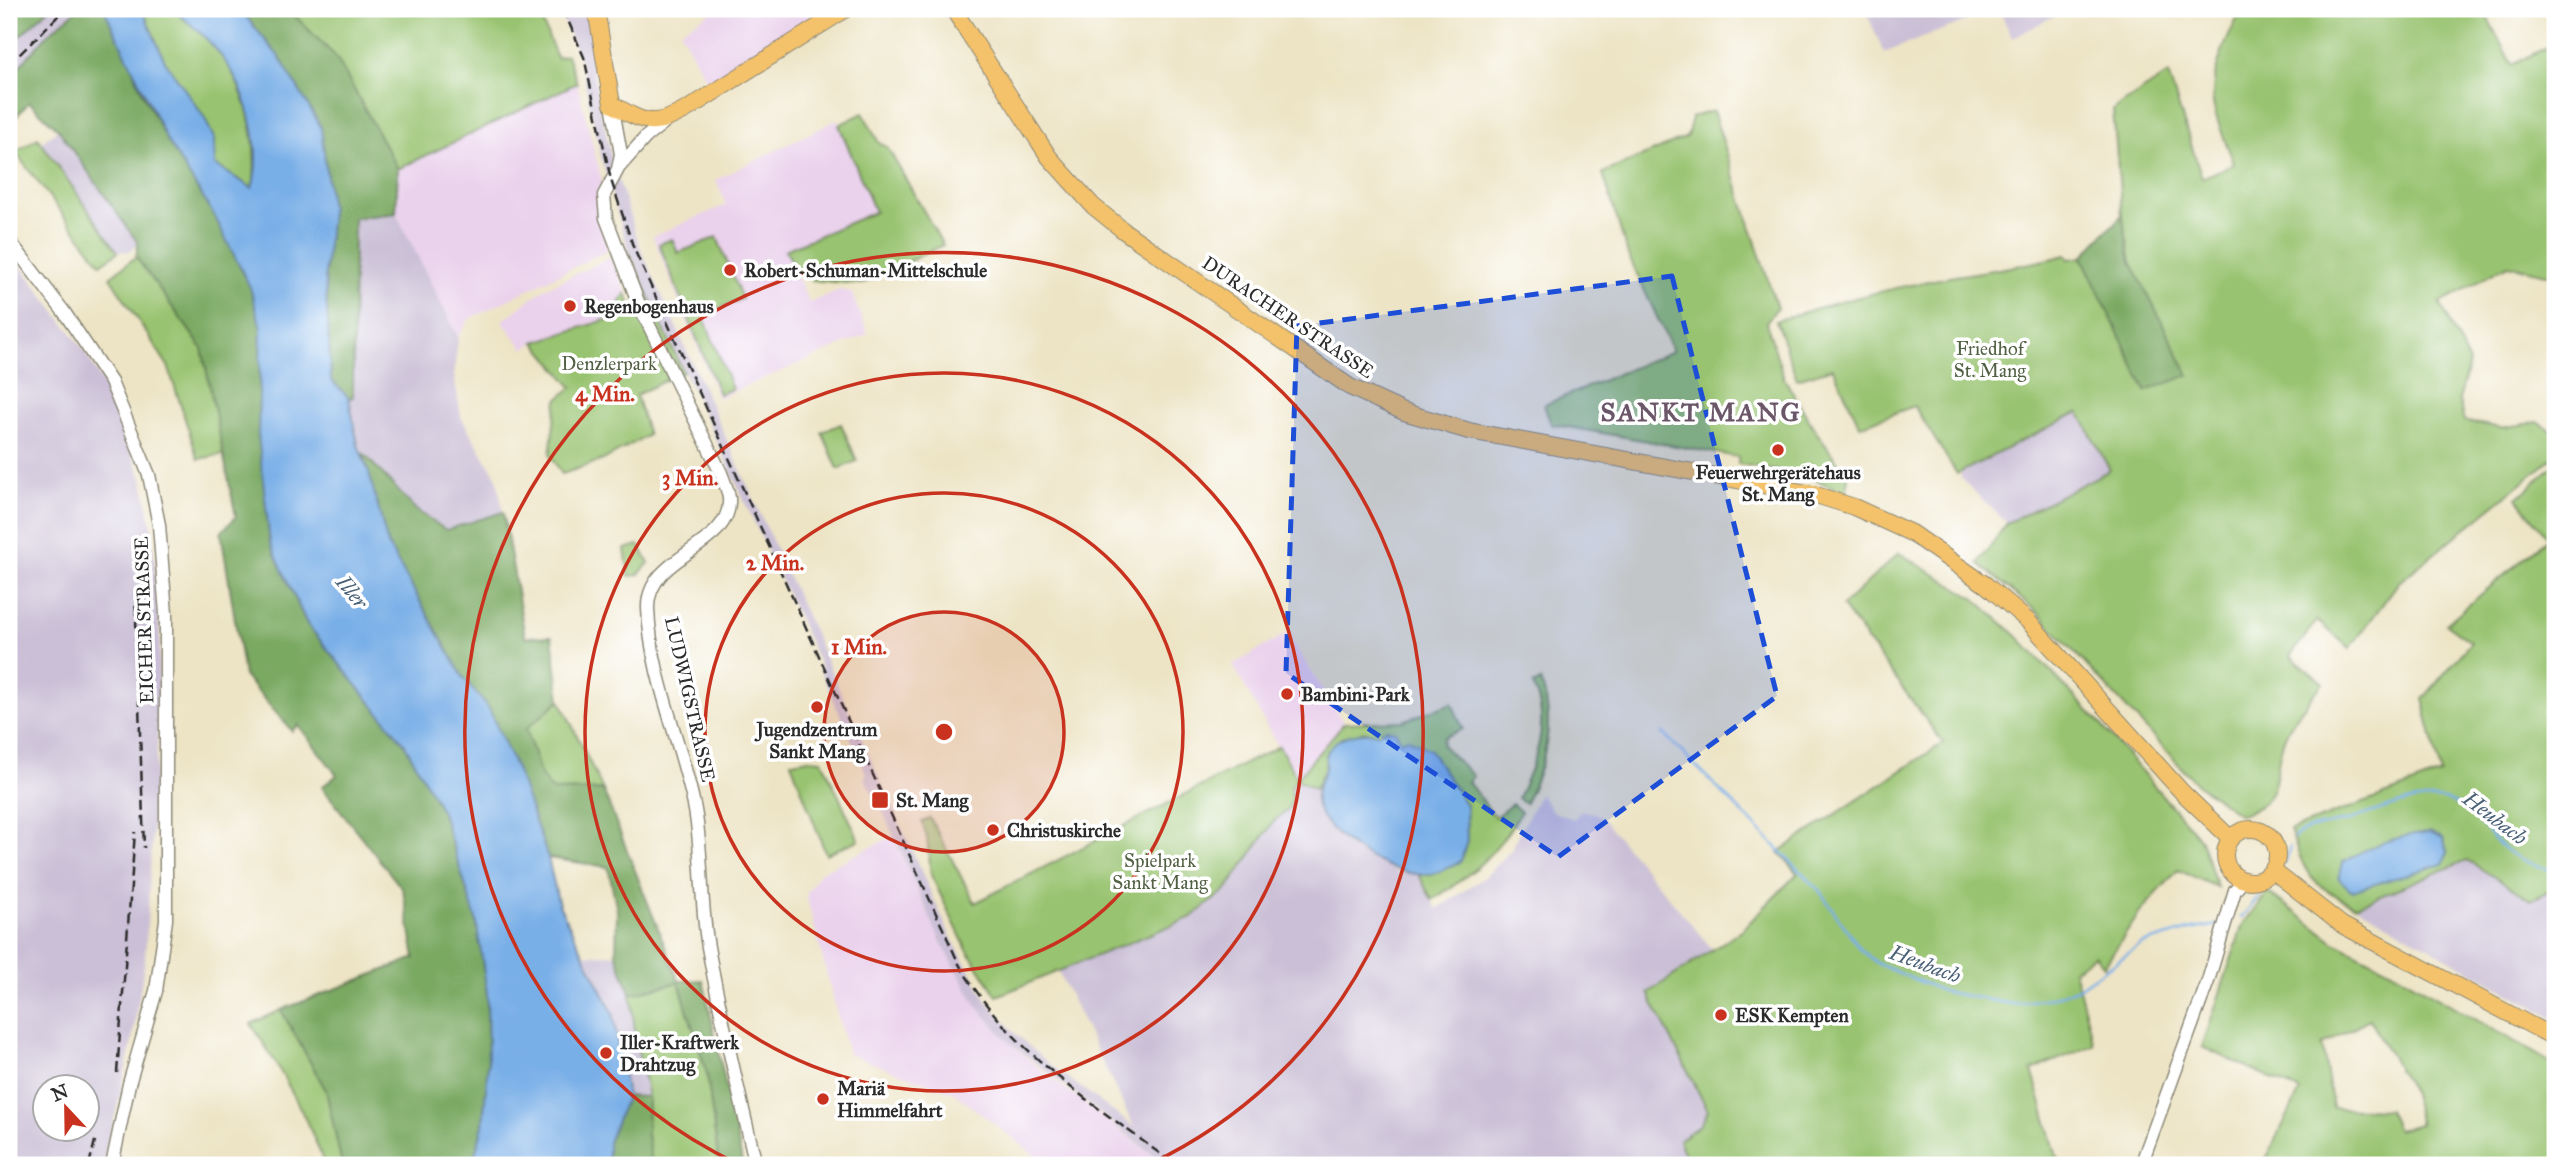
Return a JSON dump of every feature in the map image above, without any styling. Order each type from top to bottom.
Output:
[{"type":"main road","name":"LUDWIGSTRASSE","points":[[596,9],[612,104]]},
{"type":"main road","points":[[612,104],[640,121],[667,120],[846,9]]},
{"type":"main road","name":"DURACHER STRASSE","points":[[953,9],[1049,157],[1083,196],[1124,231],[1350,387],[1404,412],[1469,431],[1819,496],[1845,504],[1914,535],[1986,585],[2028,621],[2182,792],[2230,838]]},
{"type":"main road","points":[[2244,829],[2265,832],[2276,846],[2277,860],[2272,870],[2259,880],[2244,880],[2232,874],[2225,862],[2225,848],[2230,838],[2244,829]]},
{"type":"main road","points":[[2272,870],[2342,925],[2549,1035]]},
{"type":"street","name":"LUDWIGSTRASSE","points":[[612,104],[621,154],[618,169],[604,195],[606,218],[636,298],[721,473],[729,498],[727,513],[713,533],[663,571],[655,581],[648,607],[660,676],[695,812],[707,945],[756,1165]]},
{"type":"street","points":[[618,169],[633,150],[667,120]]},
{"type":"street","name":"EICHER STRASSE","points":[[9,240],[64,312],[111,382],[149,475],[159,526],[165,582],[166,920],[156,991],[129,1084],[112,1165]]},
{"type":"street","points":[[2141,1165],[2208,981],[2235,890],[2244,880]]},
{"type":"highlighted area","points":[[1672,276],[1777,696],[1558,857],[1286,673],[1297,326]]},
{"type":"shaded area","points":[[49,9],[78,9],[48,34],[9,78],[9,46]]},
{"type":"shaded area","points":[[558,9],[588,9],[598,65],[592,67],[612,160],[640,247],[951,937],[987,1001],[1017,1035],[1048,1063],[1134,1127],[1058,971],[1190,918],[1255,850],[1275,820],[1288,809],[1292,801],[1291,787],[1296,779],[1315,789],[1320,814],[1398,873],[1418,873],[1437,909],[1485,877],[1511,850],[1540,794],[1553,812],[1574,819],[1581,811],[1595,813],[1604,820],[1713,950],[1648,993],[1708,1111],[1700,1125],[1679,1140],[1689,1165],[1166,1165],[1009,1042],[977,1006],[941,942],[874,792],[872,793],[864,777],[867,775],[820,670],[822,669],[629,252],[602,162],[580,59]]},
{"type":"shaded area","points":[[716,9],[812,11],[809,18],[770,42],[761,52],[708,83],[680,31]]},
{"type":"shaded area","points":[[1865,9],[1996,9],[1884,53]]},
{"type":"shaded area","points":[[1999,9],[2067,9],[2012,38]]},
{"type":"shaded area","points":[[577,83],[602,181],[598,203],[608,250],[469,319],[458,337],[396,213],[398,169]]},
{"type":"shaded area","name":"Robert-Schuman-Mittelschule","points":[[837,120],[875,212],[786,250],[809,303],[839,290],[851,292],[868,334],[718,398],[653,236],[726,205],[716,180]]},
{"type":"shaded area","points":[[58,129],[138,243],[131,251],[118,252],[42,142]]},
{"type":"shaded area","points":[[396,213],[458,337],[454,375],[461,417],[497,478],[503,512],[447,530],[416,510],[363,453],[358,446],[349,398],[353,397],[354,217]]},
{"type":"shaded area","points":[[9,250],[84,350],[105,386],[143,481],[152,529],[160,634],[158,732],[145,960],[131,1047],[103,1165],[9,1165]]},
{"type":"shaded area","name":"Regenbogenhaus","points":[[611,257],[626,293],[609,319],[535,342],[524,349],[502,321],[544,289]]},
{"type":"shaded area","points":[[2079,412],[2110,470],[2007,523],[1961,479],[1961,472]]},
{"type":"shaded area","name":"Bambini-Park","points":[[1287,633],[1344,723],[1296,779],[1233,665]]},
{"type":"shaded area","points":[[893,836],[941,942],[977,1006],[1009,1042],[1041,1070],[1166,1165],[1048,1165],[954,1093],[848,1054],[806,895],[819,873]]},
{"type":"shaded area","points":[[2467,860],[2531,899],[2555,888],[2555,1019],[2356,906]]},
{"type":"shaded area","points":[[616,954],[631,994],[636,1041],[648,1097],[627,1096],[623,1066],[581,955]]},
{"type":"green space","points":[[9,9],[49,9],[9,46]]},
{"type":"green space","points":[[78,9],[104,9],[110,14],[143,94],[167,140],[214,215],[250,286],[261,328],[258,434],[270,543],[307,624],[404,743],[442,812],[476,919],[487,993],[488,1063],[483,1126],[472,1165],[342,1165],[326,1090],[281,1010],[415,958],[403,890],[322,787],[337,775],[298,725],[292,731],[244,676],[221,532],[236,517],[202,348],[136,257],[138,243],[58,129],[29,102],[9,125],[9,78],[48,34]]},
{"type":"green space","points":[[142,9],[174,10],[195,25],[213,43],[228,64],[248,113],[255,164],[253,188],[215,165],[210,134],[205,122],[162,57]]},
{"type":"green space","points":[[240,9],[288,9],[336,57],[398,169],[396,213],[354,218],[353,397],[349,398],[331,380],[325,274],[331,211],[321,127],[280,58]]},
{"type":"green space","points":[[288,9],[545,9],[550,20],[543,23],[557,58],[567,55],[577,83],[398,169],[336,57]]},
{"type":"green space","name":"Friedhof St. Mang","points":[[2242,9],[2483,9],[2512,65],[2555,43],[2555,276],[2508,265],[2440,303],[2469,363],[2459,400],[2464,421],[2501,428],[2538,422],[2555,433],[2555,456],[2399,582],[2350,648],[2317,621],[2290,656],[2323,683],[2287,732],[2272,792],[2255,809],[2240,815],[2197,784],[2037,612],[1978,563],[2007,523],[2110,470],[2079,412],[1957,474],[1914,406],[1860,426],[1833,368],[1797,379],[1776,321],[1838,302],[1923,282],[2066,255],[2069,259],[2082,257],[2146,390],[2188,375],[2131,262],[2122,215],[2113,110],[2168,74],[2202,178],[2234,164],[2216,117],[2213,90],[2222,54]]},
{"type":"green space","points":[[1713,111],[1777,308],[1766,322],[1784,378],[1815,430],[1848,477],[1846,493],[1806,476],[1738,464],[1738,457],[1551,424],[1544,405],[1673,351],[1628,255],[1603,173],[1687,137],[1692,117]]},
{"type":"green space","points":[[863,113],[879,143],[887,147],[943,245],[862,284],[812,280],[798,271],[785,250],[875,212],[839,125]]},
{"type":"green space","points":[[38,138],[118,252],[101,264],[15,152]]},
{"type":"green space","points":[[2122,215],[2131,262],[2189,375],[2146,391],[2082,257]]},
{"type":"green space","points":[[717,237],[742,299],[703,315],[732,389],[719,394],[659,244],[672,239],[678,253]]},
{"type":"green space","points":[[629,252],[683,372],[678,375],[644,305],[647,303],[641,288],[638,289],[627,256]]},
{"type":"green space","points":[[136,257],[202,348],[225,454],[198,459],[168,366],[110,277]]},
{"type":"green space","name":"Denzlerpark","points":[[626,293],[633,310],[637,309],[670,378],[636,395],[648,435],[603,460],[562,474],[550,455],[557,400],[572,387],[535,342],[609,319]]},
{"type":"green space","points":[[841,424],[857,461],[838,469],[822,432]]},
{"type":"green space","points":[[363,453],[416,510],[446,530],[503,512],[525,637],[552,636],[560,700],[526,729],[541,776],[553,791],[603,790],[679,981],[703,980],[743,1165],[719,1165],[707,1074],[679,982],[631,994],[616,954],[617,910],[608,867],[548,858],[517,771],[489,709],[463,677],[388,545]]},
{"type":"green space","points":[[2555,464],[2555,888],[2531,900],[2467,860],[2356,906],[2312,878],[2301,860],[2290,830],[2441,774],[2423,699],[2471,642],[2446,624],[2548,538],[2517,498]]},
{"type":"green space","points":[[639,545],[649,563],[638,575],[629,576],[625,549]]},
{"type":"green space","points":[[1899,553],[1974,598],[2016,635],[2096,719],[2201,840],[2217,887],[2178,870],[2141,911],[2104,966],[2095,955],[2074,970],[2094,1045],[2032,1070],[2057,1157],[2055,1165],[1689,1165],[1679,1140],[1700,1125],[1708,1111],[1648,993],[1743,929],[1798,873],[1779,852],[1943,743],[1842,606]]},
{"type":"green space","points":[[1541,681],[1548,713],[1546,744],[1538,774],[1525,803],[1518,798],[1539,743],[1541,714],[1533,685]]},
{"type":"green space","points":[[560,700],[603,790],[553,791],[541,776],[526,729]]},
{"type":"green space","name":"Spielpark Sankt Mang","points":[[1452,703],[1463,729],[1444,737],[1442,745],[1473,776],[1468,782],[1495,817],[1512,804],[1521,812],[1502,840],[1482,862],[1432,900],[1418,873],[1432,875],[1467,841],[1466,805],[1430,750],[1364,731],[1339,740],[1327,752],[1325,769],[1315,789],[1296,779],[1291,787],[1292,801],[1288,809],[1275,820],[1226,890],[1190,918],[997,996],[966,948],[931,875],[927,838],[922,822],[930,818],[975,903],[1279,746],[1297,778],[1344,723],[1403,721]]},
{"type":"green space","points":[[822,760],[859,840],[826,854],[791,762]]},
{"type":"green space","points":[[2268,892],[2336,943],[2390,970],[2555,1065],[2555,1165],[2263,1165],[2300,1091],[2202,1047],[2243,924]],"holes":[[[2369,1019],[2411,1090],[2420,1124],[2397,1130],[2388,1110],[2333,1108],[2322,1045]]]},
{"type":"green space","points":[[679,982],[707,1074],[719,1165],[652,1165],[647,1135],[648,1097],[636,1041],[631,994]]},
{"type":"green space","points":[[281,1010],[326,1090],[342,1165],[325,1165],[292,1093],[251,1024]]},
{"type":"green space","points":[[627,1096],[648,1097],[647,1135],[652,1165],[608,1164],[608,1142]]},
{"type":"water","name":"Iller","points":[[104,9],[142,9],[165,61],[204,117],[214,138],[215,165],[252,188],[255,141],[241,91],[226,63],[214,48],[172,9],[240,9],[280,58],[321,127],[331,211],[325,274],[331,380],[349,398],[358,445],[369,473],[388,545],[463,677],[489,709],[517,771],[548,858],[559,905],[613,1013],[627,1096],[608,1142],[608,1165],[472,1165],[483,1126],[488,1063],[487,993],[476,919],[442,812],[404,743],[307,624],[270,543],[258,434],[261,328],[250,287],[214,215],[167,140]]},
{"type":"water","points":[[1385,729],[1395,731],[1401,741],[1408,738],[1430,750],[1466,805],[1467,841],[1461,861],[1440,872],[1418,874],[1403,871],[1369,857],[1339,836],[1317,807],[1317,790],[1326,766],[1326,755],[1331,747],[1350,735],[1379,733]]},
{"type":"water","points":[[2429,832],[2443,838],[2448,852],[2443,864],[2352,891],[2339,879],[2343,862],[2353,856],[2395,839]]},
{"type":"waterway","name":"Heubach","points":[[1663,733],[1819,890],[1862,951],[1878,964],[1945,992],[2012,1004],[2050,998],[2077,989],[2142,944],[2189,930],[2218,925]]},
{"type":"waterway","name":"Heubach","points":[[2294,837],[2313,828],[2350,820],[2402,803],[2446,800],[2467,811],[2510,853],[2555,871]]},
{"type":"waterway","name":"Heubach","points":[[2284,863],[2290,847]]},
{"type":"waterway","name":"Heubach","points":[[2241,918],[2264,890]]},
{"type":"railway","points":[[9,65],[65,9]]},
{"type":"railway","points":[[563,9],[584,57],[611,180],[634,249],[959,964],[1003,1025],[1029,1051],[1085,1098],[1175,1165]]},
{"type":"railway","points":[[135,591],[144,848]]},
{"type":"railway","points":[[117,1073],[135,832]]},
{"type":"railway","points":[[89,1165],[95,1142]]},
{"type":"place","name":"Robert-Schuman-Mittelschule","points":[[730,270]]},
{"type":"place","name":"Regenbogenhaus","points":[[570,306]]},
{"type":"place","name":"Feuerwehrgerätehaus St. Mang","points":[[1778,450]]},
{"type":"place","name":"Bambini-Park","points":[[1287,694]]},
{"type":"place","name":"Jugendzentrum Sankt Mang","points":[[817,707]]},
{"type":"place","name":"St. Mang","points":[[880,800]]},
{"type":"place","name":"Christuskirche","points":[[993,830]]},
{"type":"place","name":"ESK Kempten","points":[[1721,1015]]},
{"type":"place","name":"Iller-Kraftwerk Drahtzug","points":[[606,1053]]},
{"type":"place","name":"Mariä Himmelfahrt","points":[[823,1099]]},
{"type":"district","name":"SANKT MANG","points":[[1701,412]]}]
